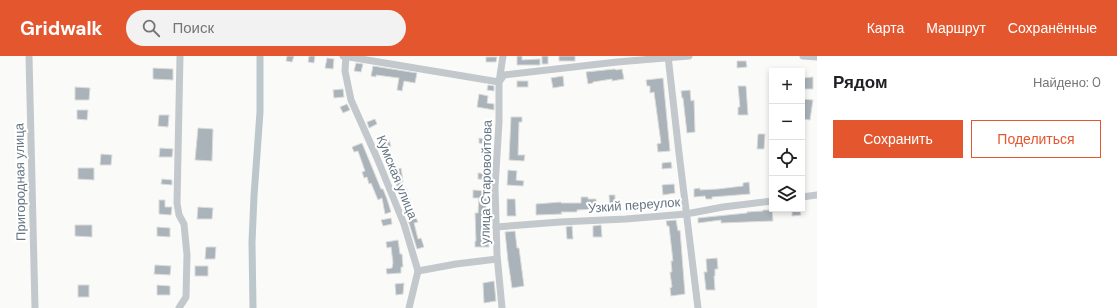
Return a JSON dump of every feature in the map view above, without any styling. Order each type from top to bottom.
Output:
[{"type":"street","name":"Пригородная улица","points":[[29,56],[35,308]]},
{"type":"street","points":[[179,308],[186,297],[187,255],[184,224],[179,215],[177,203],[180,56]]},
{"type":"street","points":[[345,56],[499,82],[504,75],[617,62],[689,56]]},
{"type":"street","name":"Кумская улица","points":[[345,56],[345,71],[351,100],[378,158],[404,224],[418,271]]},
{"type":"street","name":"улица Старовойтова","points":[[502,308],[497,259],[495,187],[499,122],[499,82],[503,56]]},
{"type":"street","points":[[803,56],[817,57]]},
{"type":"street","points":[[669,57],[698,308]]},
{"type":"street","points":[[805,197],[817,195]]},
{"type":"street","name":"Узкий переулок","points":[[496,227],[686,214],[769,200]]},
{"type":"street","points":[[409,308],[418,271],[456,264],[497,259]]},
{"type":"building","points":[[287,56],[294,56],[292,62],[286,61]]},
{"type":"building","points":[[309,56],[315,56],[314,63],[308,62]]},
{"type":"building","points":[[517,56],[522,56],[522,60],[540,59],[540,65],[517,65]]},
{"type":"building","points":[[542,56],[548,56],[548,64],[542,64]]},
{"type":"building","points":[[559,56],[575,56],[575,61],[559,61]]},
{"type":"building","points":[[486,57],[497,57],[496,62],[486,62]]},
{"type":"building","points":[[327,58],[334,59],[333,69],[325,68]]},
{"type":"building","points":[[737,61],[746,61],[747,67],[737,68]]},
{"type":"building","points":[[356,63],[363,64],[361,72],[354,71]]},
{"type":"building","points":[[373,66],[417,73],[415,83],[404,81],[402,91],[397,90],[399,78],[376,75],[376,77],[371,76]]},
{"type":"building","points":[[153,68],[173,69],[173,80],[153,79]]},
{"type":"building","points":[[622,69],[624,79],[612,81],[612,79],[588,84],[586,72]]},
{"type":"building","points":[[563,76],[564,86],[553,88],[551,78]]},
{"type":"building","points":[[813,77],[813,89],[805,89],[805,78]]},
{"type":"building","points":[[663,78],[670,151],[658,152],[657,144],[661,143],[654,92],[650,93],[650,86],[647,86],[646,80]]},
{"type":"building","points":[[517,81],[528,81],[528,87],[517,87]]},
{"type":"building","points":[[488,85],[494,86],[494,91],[487,90]]},
{"type":"building","points":[[738,86],[746,86],[748,115],[738,115],[738,107],[740,107]]},
{"type":"building","points":[[75,87],[90,88],[89,100],[75,100]]},
{"type":"building","points":[[343,89],[344,97],[334,98],[333,90]]},
{"type":"building","points":[[690,90],[691,101],[694,100],[695,132],[687,133],[681,91]]},
{"type":"building","points":[[479,94],[488,96],[487,103],[494,104],[494,110],[477,107]]},
{"type":"building","points":[[805,99],[813,100],[810,120],[805,119]]},
{"type":"building","points":[[347,104],[350,110],[343,113],[340,107]]},
{"type":"building","points":[[77,110],[88,110],[87,120],[77,119]]},
{"type":"building","points":[[159,115],[169,115],[168,127],[158,126]]},
{"type":"building","points":[[511,117],[522,117],[522,122],[519,122],[518,155],[525,155],[524,161],[509,160]]},
{"type":"building","points":[[375,119],[377,124],[369,128],[367,122]]},
{"type":"building","points":[[198,128],[213,129],[212,161],[195,160]]},
{"type":"building","points":[[758,134],[765,134],[764,149],[757,149]]},
{"type":"building","points":[[479,138],[491,140],[490,158],[482,156],[484,144],[479,143]]},
{"type":"building","points":[[389,140],[391,146],[381,148],[380,142]]},
{"type":"building","points":[[362,143],[381,189],[383,189],[391,212],[385,214],[382,198],[378,200],[371,183],[369,184],[367,177],[364,178],[362,172],[365,171],[358,151],[354,152],[352,147]]},
{"type":"building","points":[[160,148],[173,149],[172,157],[159,157]]},
{"type":"building","points":[[101,154],[112,155],[111,165],[100,165]]},
{"type":"building","points":[[671,162],[672,168],[662,169],[662,163]]},
{"type":"building","points":[[78,168],[94,168],[94,180],[78,179]]},
{"type":"building","points":[[401,168],[404,188],[406,188],[411,202],[403,204],[392,171]]},
{"type":"building","points":[[508,170],[517,171],[516,180],[524,181],[523,186],[507,185]]},
{"type":"building","points":[[478,173],[489,174],[489,180],[478,179]]},
{"type":"building","points":[[162,179],[172,180],[172,185],[161,184]]},
{"type":"building","points":[[749,182],[750,194],[712,197],[712,199],[706,199],[705,196],[694,197],[694,189],[718,189],[743,186],[743,183]]},
{"type":"building","points":[[674,184],[675,193],[663,195],[662,185]]},
{"type":"building","points":[[473,190],[487,191],[486,204],[489,247],[475,247],[475,213],[478,213],[479,198],[473,198]]},
{"type":"building","points":[[609,195],[615,195],[615,208],[610,208]]},
{"type":"building","points":[[581,197],[596,199],[597,209],[577,210],[577,212],[561,212],[562,214],[536,215],[536,204],[561,202],[581,203]]},
{"type":"building","points":[[507,199],[515,199],[516,216],[507,216]]},
{"type":"building","points":[[159,200],[165,200],[165,207],[172,207],[171,215],[159,214]]},
{"type":"building","points":[[198,207],[213,208],[212,219],[197,219]]},
{"type":"building","points":[[769,210],[769,212],[772,212],[773,221],[721,223],[721,220],[698,223],[698,218]]},
{"type":"building","points":[[792,212],[800,212],[801,215],[792,216]]},
{"type":"building","points":[[391,218],[392,224],[383,226],[381,220]]},
{"type":"building","points":[[416,218],[418,222],[414,223],[418,239],[421,238],[424,247],[417,249],[408,220]]},
{"type":"building","points":[[676,220],[678,231],[680,230],[685,294],[671,296],[670,288],[672,287],[670,272],[672,272],[671,261],[673,261],[669,226],[667,226],[666,221]]},
{"type":"building","points":[[75,225],[92,225],[92,237],[75,236]]},
{"type":"building","points":[[601,225],[602,237],[593,237],[593,226]]},
{"type":"building","points":[[572,226],[573,239],[567,239],[566,227]]},
{"type":"building","points":[[157,227],[170,228],[170,237],[157,236]]},
{"type":"building","points":[[515,231],[517,248],[519,248],[524,286],[512,288],[505,232]]},
{"type":"building","points":[[398,240],[400,254],[402,254],[403,267],[401,267],[401,273],[387,274],[386,269],[392,268],[393,263],[391,247],[387,248],[386,242]]},
{"type":"building","points":[[206,247],[216,247],[215,259],[205,259]]},
{"type":"building","points":[[717,258],[718,269],[715,269],[714,276],[715,290],[706,290],[704,272],[707,272],[706,259]]},
{"type":"building","points":[[155,265],[171,266],[170,275],[154,274]]},
{"type":"building","points":[[195,266],[208,266],[208,276],[195,276]]},
{"type":"building","points":[[494,281],[496,301],[484,303],[483,283]]},
{"type":"building","points":[[404,283],[403,294],[396,295],[395,284]]},
{"type":"building","points":[[78,285],[89,285],[89,297],[78,297]]},
{"type":"building","points":[[157,285],[170,286],[170,295],[157,295]]},
{"type":"waterway","points":[[253,308],[252,242],[260,112],[260,56]]}]
